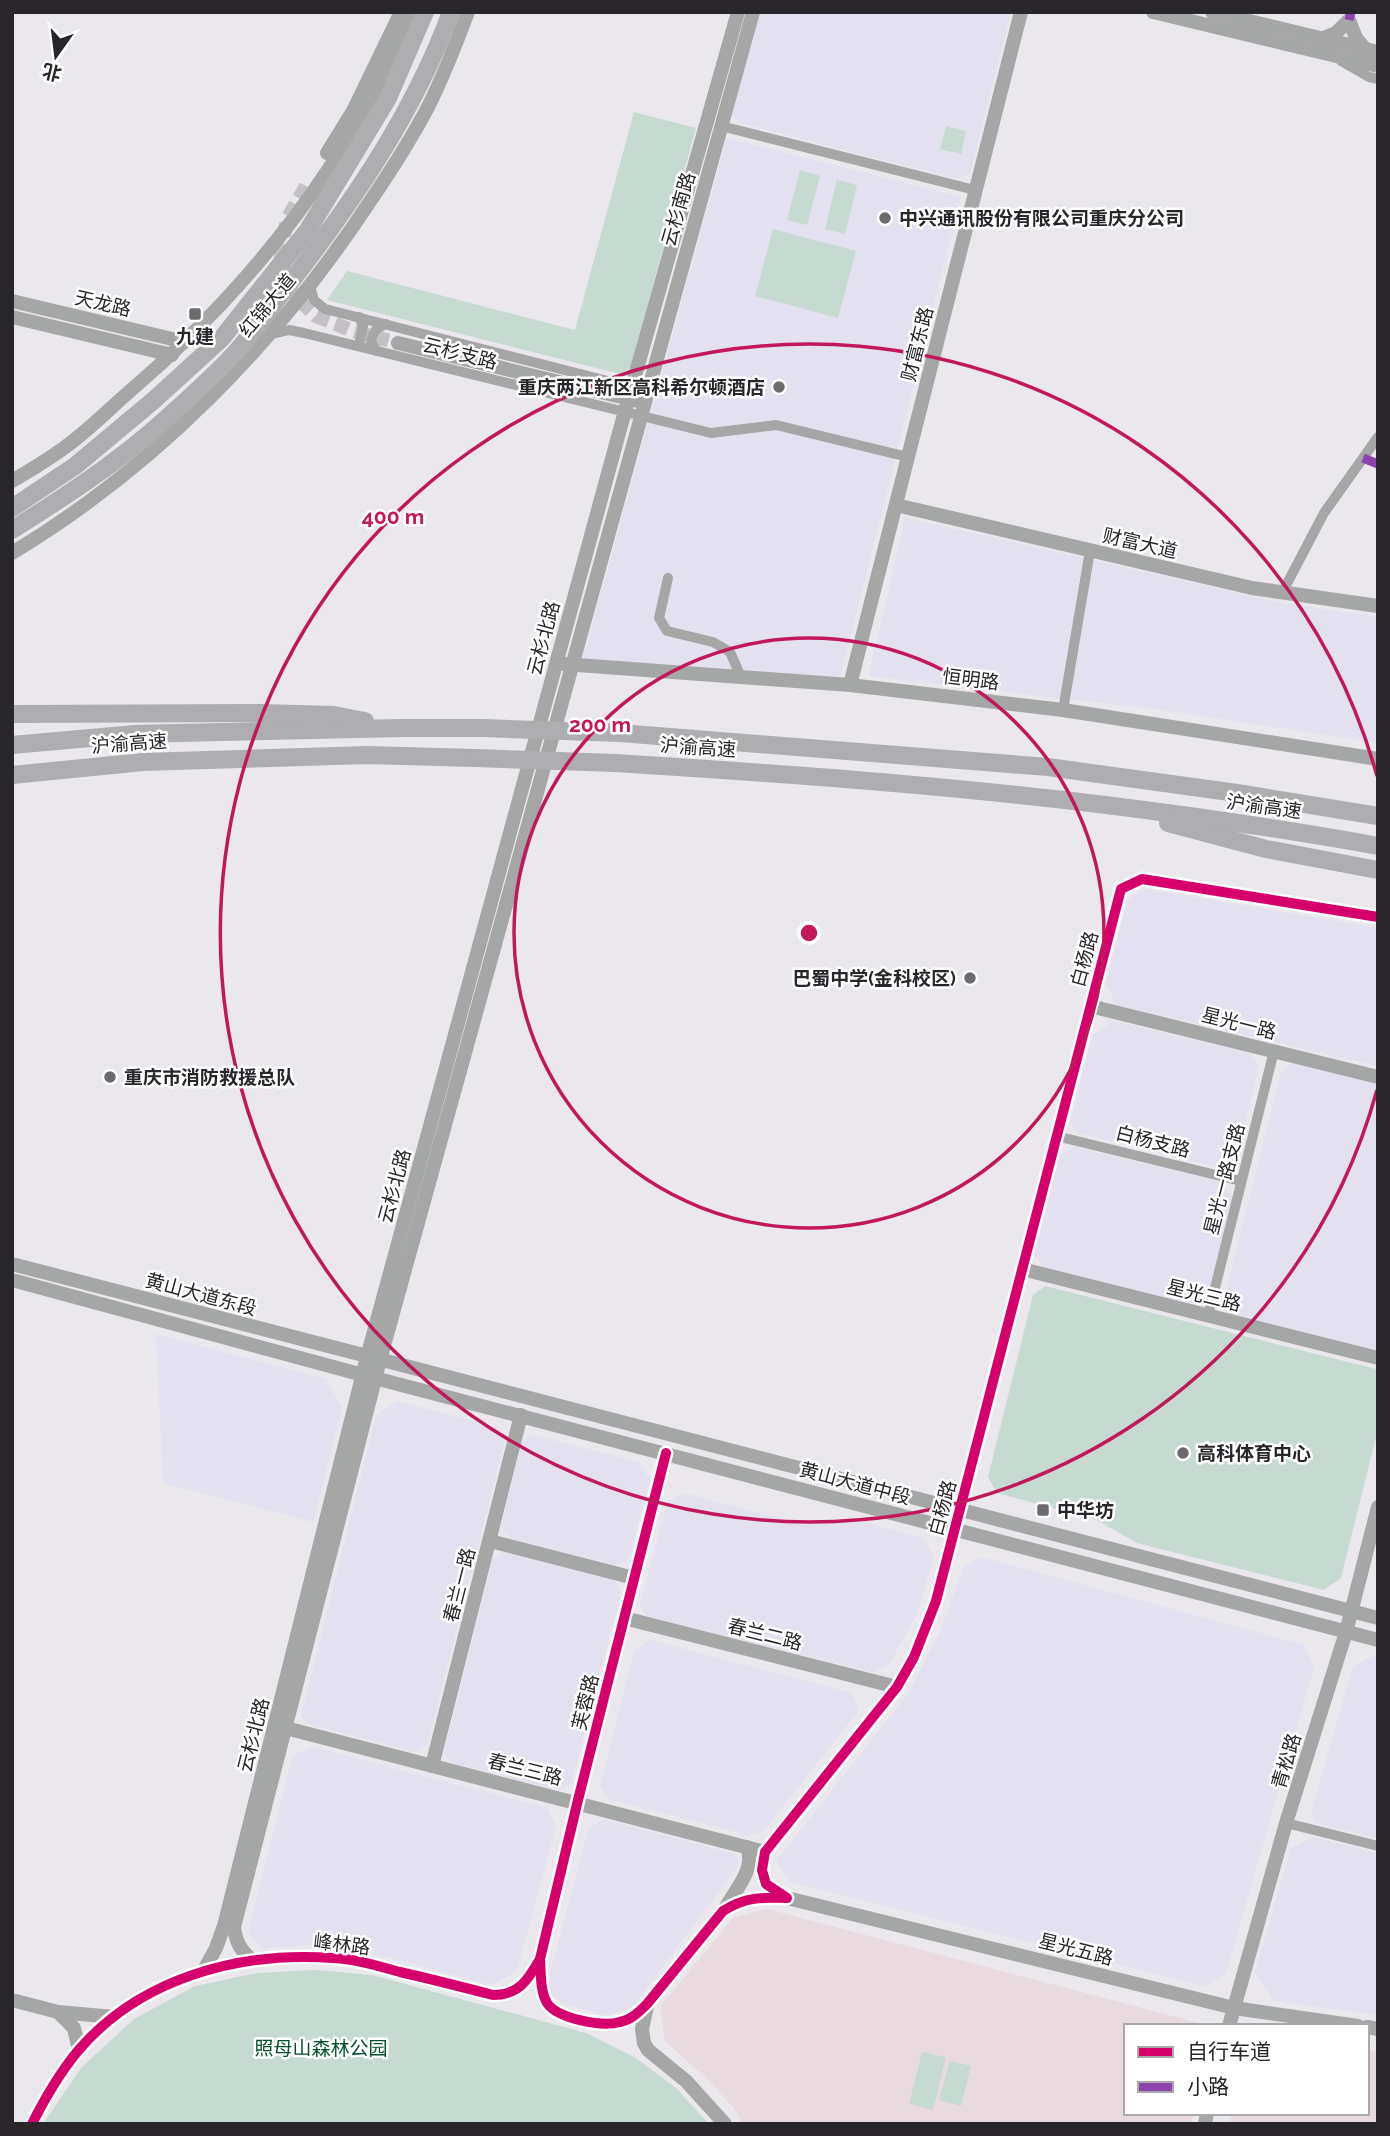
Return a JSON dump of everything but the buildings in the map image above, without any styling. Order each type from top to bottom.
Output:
[{"type":"highway","name":"红锦大道","points":[[12,508],[75,466],[154,400],[222,338],[308,230],[349,165],[388,97],[425,12]]},
{"type":"highway","name":"红锦大道","points":[[12,530],[94,477],[165,420],[236,352],[323,241],[368,174],[407,109],[431,62],[451,12]]},
{"type":"highway","points":[[12,716],[225,713],[334,715],[403,728]]},
{"type":"highway","name":"沪渝高速","points":[[12,746],[135,734],[403,728],[620,733],[1048,767],[1378,816]]},
{"type":"highway","name":"沪渝高速","points":[[12,775],[157,761],[367,755],[615,763],[766,772],[1090,802],[1309,833],[1378,846]]},
{"type":"highway","points":[[1090,802],[1266,849],[1378,870]]},
{"type":"street","points":[[306,186],[353,111],[401,12]]},
{"type":"street","name":"红锦大道","points":[[12,481],[63,449],[172,355],[237,288],[294,220],[357,124],[394,55],[411,12]]},
{"type":"street","name":"红锦大道","points":[[12,553],[82,507],[134,467],[179,428],[272,334],[335,255],[402,152],[434,95],[468,12]]},
{"type":"street","name":"云杉南路","points":[[629,399],[738,12]]},
{"type":"street","name":"云杉南路","points":[[644,403],[752,12]]},
{"type":"street","name":"财富东路","points":[[850,685],[1021,12]]},
{"type":"street","points":[[1153,12],[1378,66]]},
{"type":"street","points":[[1212,12],[1372,51]]},
{"type":"street","points":[[1321,39],[1336,33],[1350,16]]},
{"type":"street","points":[[1350,16],[1352,30],[1372,51]]},
{"type":"street","points":[[1328,54],[1369,77],[1378,79]]},
{"type":"street","points":[[721,126],[975,190]]},
{"type":"street","name":"云杉支路","points":[[310,286],[314,300],[325,309],[387,324],[629,399]]},
{"type":"street","name":"天龙路","points":[[12,301],[185,342]]},
{"type":"street","name":"天龙路","points":[[12,317],[172,355]]},
{"type":"street","points":[[359,317],[363,326],[359,346]]},
{"type":"street","points":[[377,351],[371,343],[372,334],[377,328],[387,324]]},
{"type":"street","name":"云杉支路","points":[[272,334],[289,330],[377,351],[629,399]]},
{"type":"street","points":[[398,343],[644,403],[711,433],[776,425],[908,457]]},
{"type":"street","name":"云杉北路","points":[[252,1960],[242,1952],[234,1927],[280,1727],[369,1376],[563,664],[629,399]]},
{"type":"street","name":"云杉北路","points":[[563,664],[644,403]]},
{"type":"street","points":[[1282,593],[1324,513],[1378,437]]},
{"type":"street","name":"财富大道","points":[[896,505],[1252,588],[1378,606]]},
{"type":"street","points":[[1063,710],[1090,551]]},
{"type":"street","points":[[668,578],[659,618],[667,631],[713,642],[730,652],[741,677]]},
{"type":"street","name":"恒明路","points":[[563,664],[850,685],[1063,710],[1378,759]]},
{"type":"street","name":"白杨路","points":[[765,1852],[897,1687],[928,1624],[1121,889],[1142,879],[1378,917]]},
{"type":"street","name":"星光一路","points":[[1090,1006],[1378,1077]]},
{"type":"street","name":"星光一路支路","points":[[1208,1316],[1274,1051]]},
{"type":"street","name":"白杨支路","points":[[1056,1136],[1241,1181]]},
{"type":"street","name":"黄山大道东段","points":[[12,1264],[374,1358]]},
{"type":"street","name":"星光三路","points":[[1022,1269],[1378,1358]]},
{"type":"street","name":"黄山大道东段","points":[[12,1280],[369,1376]]},
{"type":"street","name":"黄山大道中段","points":[[374,1358],[1378,1618]]},
{"type":"street","name":"黄山大道中段","points":[[369,1376],[1378,1640]]},
{"type":"street","name":"春兰一路","points":[[432,1766],[521,1415]]},
{"type":"street","name":"芙蓉路","points":[[540,1959],[666,1453]]},
{"type":"street","name":"青松路","points":[[1230,2024],[1286,1823],[1346,1632],[1378,1507]]},
{"type":"street","points":[[490,1541],[634,1578]]},
{"type":"street","name":"春兰二路","points":[[624,1618],[897,1687]]},
{"type":"street","name":"云杉北路","points":[[204,1970],[224,1926],[280,1727]]},
{"type":"street","name":"春兰三路","points":[[280,1727],[765,1852]]},
{"type":"street","points":[[1286,1823],[1378,1846]]},
{"type":"street","points":[[540,1959],[544,1995],[548,2003],[560,2013],[611,2024],[629,2019],[648,2004],[723,1911],[749,1867],[750,1855],[747,1847]]},
{"type":"street","points":[[765,1852],[762,1870],[766,1884],[787,1898]]},
{"type":"street","points":[[723,1911],[739,1901],[787,1898]]},
{"type":"street","name":"星光五路","points":[[787,1898],[1234,2008],[1344,2024]]},
{"type":"street","name":"峰林路","points":[[32,2124],[51,2087],[79,2050],[114,2017],[151,1993],[204,1970],[252,1960],[334,1958],[360,1961],[503,1995],[526,1983],[540,1959]]},
{"type":"street","points":[[12,2000],[58,2012],[114,2017]]},
{"type":"street","points":[[648,2004],[643,2015],[642,2029],[648,2050],[686,2081],[725,2124]]},
{"type":"street","points":[[58,2012],[74,2028],[79,2050]]},
{"type":"shaded area","points":[[759,12],[1011,12],[970,173],[958,179],[737,122],[732,111]]},
{"type":"shaded area","points":[[727,138],[961,197],[840,678],[583,659]]},
{"type":"shaded area","points":[[905,518],[1282,603],[1378,617],[1378,743],[1155,709],[869,676]]},
{"type":"shaded area","points":[[1145,889],[1378,928],[1378,1066],[1116,1005],[1106,983],[1128,899]]},
{"type":"shaded area","points":[[1113,1021],[1250,1053],[1259,1066],[1236,1162],[1224,1169],[1078,1133],[1070,1123],[1093,1035]]},
{"type":"shaded area","points":[[1293,1063],[1378,1084],[1378,1350],[1228,1314],[1223,1303],[1281,1072]]},
{"type":"shaded area","points":[[1075,1147],[1221,1182],[1233,1199],[1208,1298],[1195,1306],[1044,1268],[1033,1254],[1059,1155]]},
{"type":"shaded area","points":[[156,1334],[326,1379],[342,1408],[313,1522],[163,1483]]},
{"type":"shaded area","points":[[397,1401],[497,1427],[504,1443],[427,1745],[415,1752],[308,1724],[301,1716],[376,1416]]},
{"type":"shaded area","points":[[533,1435],[639,1462],[650,1480],[629,1558],[617,1566],[511,1539],[501,1526],[523,1440]]},
{"type":"shaded area","points":[[684,1493],[804,1525],[852,1519],[923,1538],[934,1557],[917,1614],[889,1665],[873,1672],[647,1617],[640,1605],[667,1502]]},
{"type":"shaded area","points":[[505,1551],[613,1578],[621,1592],[571,1784],[558,1790],[452,1763],[444,1752],[493,1558]]},
{"type":"shaded area","points":[[981,1557],[1304,1645],[1314,1667],[1226,1974],[1204,1986],[790,1882],[776,1861],[910,1691],[940,1632],[964,1567]]},
{"type":"shaded area","points":[[650,1640],[852,1693],[859,1710],[764,1831],[751,1836],[609,1799],[600,1786],[634,1651]]},
{"type":"shaded area","points":[[1375,1655],[1378,1656],[1378,1838],[1315,1823],[1311,1812],[1353,1667]]},
{"type":"shaded area","points":[[312,1747],[547,1808],[556,1826],[517,1971],[491,1985],[361,1950],[310,1945],[262,1948],[248,1932],[293,1755]]},
{"type":"shaded area","points":[[604,1820],[735,1854],[739,1865],[636,2002],[627,2009],[609,2015],[561,2002],[552,1994],[548,1982],[589,1827]]},
{"type":"shaded area","points":[[1313,1837],[1378,1854],[1378,2015],[1274,2001],[1255,1973],[1291,1848]]},
{"type":"shaded area","points":[[767,1909],[1199,2023],[1124,2024],[1124,2115],[1193,2115],[1191,2124],[744,2124],[732,2106],[707,2079],[665,2041],[660,2007],[733,1918]]},
{"type":"shaded area","points":[[1369,2050],[1378,2052],[1378,2124],[1230,2124],[1232,2115],[1369,2115]]},
{"type":"green space","points":[[634,112],[696,128],[628,376],[327,300],[347,271],[575,330]]},
{"type":"green space","points":[[946,126],[966,131],[961,154],[940,149]]},
{"type":"green space","points":[[800,170],[820,176],[807,225],[787,220]]},
{"type":"green space","points":[[837,180],[857,185],[845,234],[825,229]]},
{"type":"green space","points":[[773,229],[856,251],[838,318],[755,296]]},
{"type":"green space","name":"高科体育中心","points":[[1045,1286],[1376,1369],[1378,1429],[1341,1578],[1324,1590],[1137,1543],[1097,1520],[997,1493],[988,1477],[1033,1295]]},
{"type":"green space","name":"照母山森林公园","points":[[315,1970],[372,1975],[586,2033],[636,2058],[676,2088],[709,2124],[43,2124],[81,2068],[134,2019],[195,1986],[257,1973]]},
{"type":"green space","points":[[922,2052],[946,2057],[933,2110],[909,2104]]},
{"type":"green space","points":[[950,2061],[971,2066],[961,2106],[939,2100]]},
{"type":"tunnel","points":[[306,186],[287,219],[281,257],[292,293],[316,316],[353,331],[398,343]]},
{"type":"marked path","points":[[1349,20],[1351,12]]},
{"type":"marked path","points":[[1363,458],[1378,464]]},
{"type":"cycle path","points":[[540,1959],[543,1993],[553,2009],[581,2020],[620,2022],[631,2018],[647,2004],[723,1911],[754,1899],[787,1898],[766,1884],[762,1870],[765,1852],[897,1687],[914,1657],[936,1601],[1121,889],[1142,879],[1378,917]]},
{"type":"cycle path","points":[[32,2124],[64,2069],[102,2026],[130,2005],[161,1988],[227,1965],[262,1959],[333,1958],[367,1963],[493,1995],[510,1992],[522,1985],[540,1959],[666,1453]]},
{"type":"place","name":"中兴通讯股份有限公司重庆分公司","points":[[885,218]]},
{"type":"place","name":"九建","points":[[195,314]]},
{"type":"place","name":"重庆两江新区高科希尔顿酒店","points":[[779,387]]},
{"type":"place","name":"巴蜀中学(金科校区)","points":[[970,978]]},
{"type":"place","name":"重庆市消防救援总队","points":[[110,1077]]},
{"type":"place","name":"高科体育中心","points":[[1183,1453]]},
{"type":"place","name":"中华坊","points":[[1043,1510]]}]
